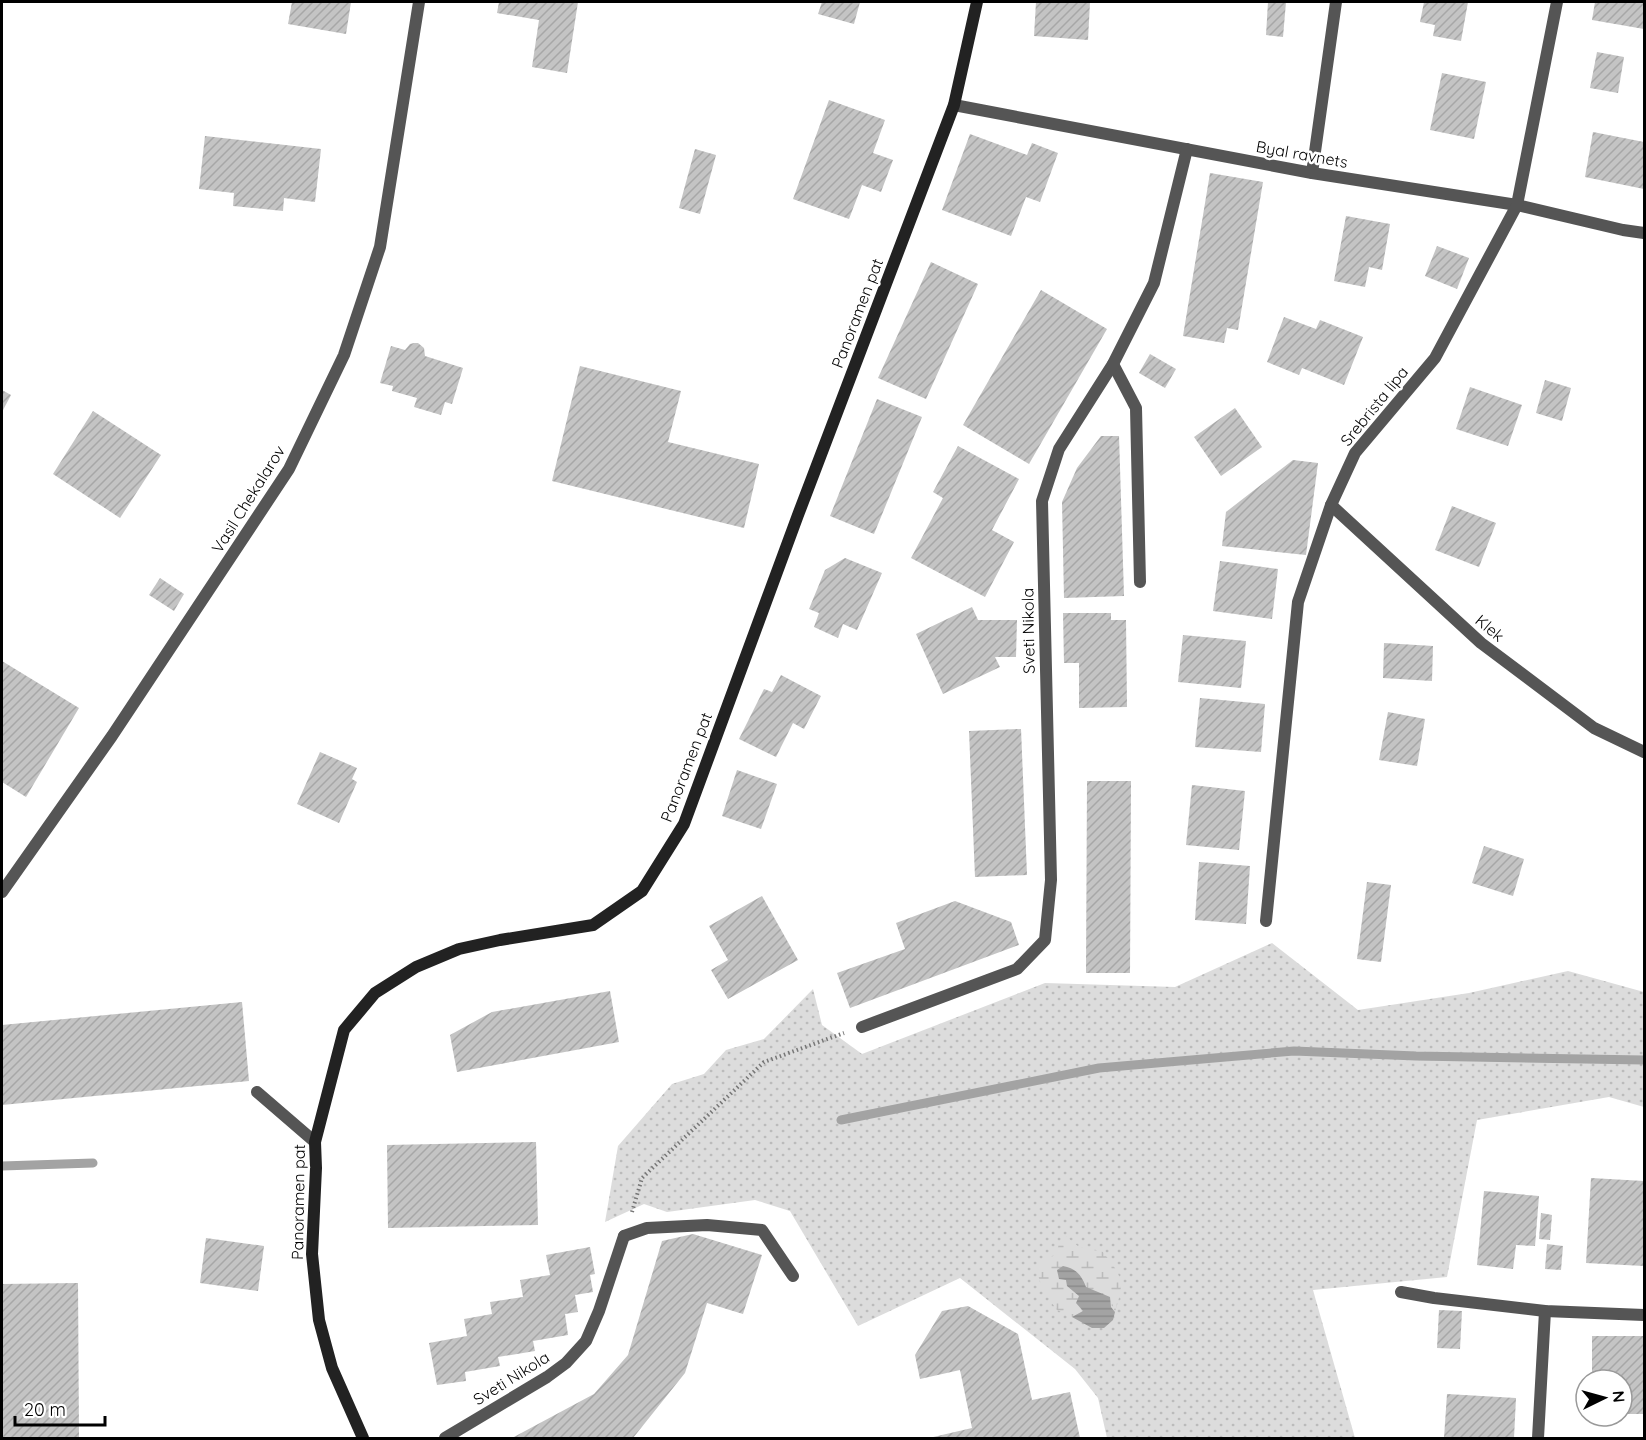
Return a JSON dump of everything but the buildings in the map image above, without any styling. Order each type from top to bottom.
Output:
[{"type":"main road","name":"Panoramen pat","points":[[363,1438],[332,1368],[319,1320],[312,1254],[315,1142],[344,1030],[375,993],[416,967],[459,949],[593,925],[642,891],[684,824],[798,515],[954,105],[977,2]]},
{"type":"street","name":"Vasil Chekalarov","points":[[2,892],[111,736],[289,469],[344,355],[380,247],[419,2]]},
{"type":"street","points":[[1312,173],[1336,2]]},
{"type":"street","name":"Srebrista lipa","points":[[1266,921],[1298,602],[1331,506],[1355,453],[1435,358],[1517,205],[1557,2]]},
{"type":"street","name":"Byal ravnets","points":[[954,105],[1312,173],[1517,205],[1644,234]]},
{"type":"street","name":"Sveti Nikola","points":[[862,1027],[1017,969],[1045,940],[1051,880],[1042,501],[1059,449],[1113,364],[1154,283],[1187,149]]},
{"type":"street","points":[[1113,364],[1136,408],[1140,582]]},
{"type":"street","name":"Klek","points":[[1331,506],[1480,643],[1594,728],[1644,752]]},
{"type":"street","points":[[257,1092],[315,1142]]},
{"type":"street","points":[[624,1236],[647,1228],[707,1225],[762,1230],[793,1276]]},
{"type":"street","name":"Sveti Nikola","points":[[445,1438],[567,1363],[586,1341],[599,1311],[624,1236]]},
{"type":"street","points":[[1401,1292],[1545,1311],[1644,1315]]},
{"type":"street","points":[[1538,1438],[1545,1311]]},
{"type":"path","points":[[624,1236],[642,1178],[764,1062],[862,1027]]},
{"type":"green space","points":[[1272,943],[1358,1010],[1469,993],[1568,971],[1644,992],[1644,1107],[1609,1097],[1477,1120],[1447,1277],[1313,1290],[1355,1438],[1107,1438],[1098,1398],[1075,1369],[960,1278],[858,1326],[790,1211],[755,1200],[667,1212],[644,1204],[605,1222],[618,1146],[672,1084],[704,1074],[726,1050],[764,1039],[813,989],[822,1025],[862,1054],[1045,983],[1175,987]]},
{"type":"green space","points":[[1063,1234],[1079,1247],[1103,1252],[1115,1268],[1121,1286],[1115,1312],[1110,1297],[1066,1280],[1067,1286],[1079,1296],[1083,1311],[1072,1317],[1057,1310],[1043,1291],[1035,1265],[1055,1255]]},
{"type":"shaded area","points":[[1063,1266],[1078,1273],[1086,1287],[1110,1297],[1111,1307],[1115,1312],[1113,1320],[1104,1328],[1092,1328],[1072,1317],[1083,1311],[1076,1303],[1079,1296],[1067,1286],[1066,1280],[1059,1279],[1057,1270]]},
{"type":"waterway","points":[[841,1120],[1099,1068],[1294,1051],[1416,1056],[1644,1060]]},
{"type":"waterway","points":[[2,1166],[93,1163]]}]
